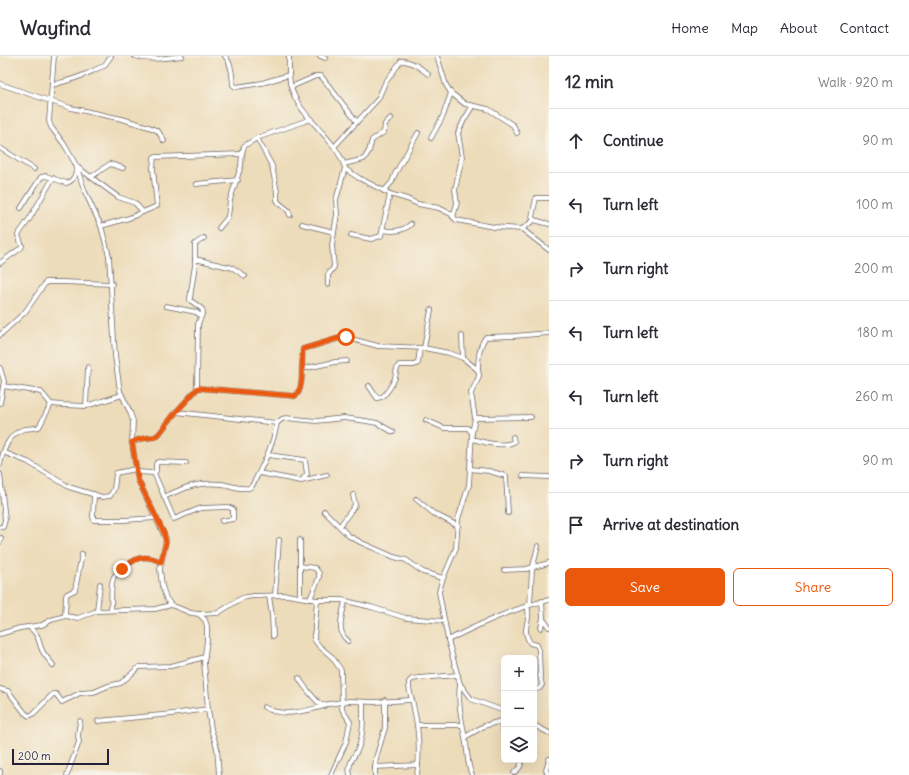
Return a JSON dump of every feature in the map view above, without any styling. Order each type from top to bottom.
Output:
[{"type":"street","points":[[54,56],[49,116],[51,127],[64,144],[77,167],[85,192],[101,226],[109,256],[112,284],[115,356],[119,383],[122,395],[133,421],[132,442],[138,480],[166,539],[160,569],[162,586],[166,598],[171,605],[191,613],[199,614],[218,613],[240,599],[246,597],[275,595],[300,596],[317,600],[345,601],[371,607],[402,617],[444,621]]},
{"type":"street","points":[[52,85],[104,66],[110,56]]},
{"type":"street","points":[[135,56],[145,59],[182,56]]},
{"type":"street","points":[[226,56],[231,67],[233,85],[236,87],[262,83],[289,75]]},
{"type":"street","points":[[289,56],[289,75],[291,87],[298,102],[334,147],[344,164],[345,169],[336,200],[337,214],[332,252],[334,267],[328,275],[328,285]]},
{"type":"street","points":[[320,56],[325,58]]},
{"type":"street","points":[[437,56],[446,85],[451,93],[461,102],[472,107],[488,110],[513,125],[517,133]]},
{"type":"street","points":[[334,147],[378,99],[385,84],[401,61],[407,61],[420,67],[428,74]]},
{"type":"street","points":[[291,87],[316,76],[321,76],[357,122]]},
{"type":"street","points":[[0,84],[71,108],[122,119],[149,127],[158,131],[164,141]]},
{"type":"street","points":[[431,138],[443,116],[451,93]]},
{"type":"street","points":[[453,217],[457,203],[456,186],[462,157],[458,133],[472,107]]},
{"type":"street","points":[[344,164],[364,160],[369,151],[372,140],[384,132],[385,124],[391,118]]},
{"type":"street","points":[[219,228],[228,217],[230,200],[238,180],[244,146],[257,138],[311,119]]},
{"type":"street","points":[[384,192],[392,182],[418,133]]},
{"type":"street","points":[[257,138],[272,166],[277,200],[288,210],[290,215]]},
{"type":"street","points":[[0,148],[34,169]]},
{"type":"street","points":[[101,226],[144,212],[157,206],[153,169],[154,157],[242,154]]},
{"type":"street","points":[[91,177],[110,164],[123,168]]},
{"type":"street","points":[[77,167],[118,197],[135,203],[144,212]]},
{"type":"street","points":[[21,208],[41,177],[46,176],[66,183],[71,180],[77,167]]},
{"type":"street","points":[[345,169],[384,192],[447,211],[461,222],[522,229],[549,250]]},
{"type":"street","points":[[0,262],[21,248],[22,246],[18,235],[30,218],[52,178]]},
{"type":"street","points":[[196,184],[238,180]]},
{"type":"street","points":[[351,235],[374,239],[381,236],[390,194]]},
{"type":"street","points":[[534,220],[532,217],[536,197],[549,198]]},
{"type":"street","points":[[522,229],[534,220]]},
{"type":"street","points":[[534,220],[549,224]]},
{"type":"street","points":[[302,224],[334,232]]},
{"type":"street","points":[[383,230],[392,231],[404,229],[412,224]]},
{"type":"street","points":[[132,442],[140,439],[155,437],[197,388],[198,324],[203,310],[190,299],[195,259],[195,244],[204,238]]},
{"type":"street","points":[[195,259],[233,268],[245,276]]},
{"type":"street","points":[[0,335],[25,312],[46,282],[112,284]]},
{"type":"street","points":[[166,306],[196,312],[202,316]]},
{"type":"street","points":[[369,386],[377,398],[382,397],[388,392],[396,369],[399,366],[414,365],[418,363],[431,310]]},
{"type":"street","points":[[472,775],[469,769],[462,725],[459,702],[460,684],[448,640],[439,592],[443,578],[456,548],[458,519],[468,491],[472,433],[475,418],[471,393],[478,379],[480,354],[486,337],[514,336],[549,332]]},
{"type":"street","points":[[462,336],[463,358]]},
{"type":"street","points":[[197,388],[295,396],[299,394],[303,349],[342,337],[378,346],[422,348],[450,353],[463,358],[478,370]]},
{"type":"street","points":[[302,369],[347,361]]},
{"type":"street","points":[[86,406],[88,367]]},
{"type":"street","points":[[0,368],[3,375],[0,403]]},
{"type":"street","points":[[3,386],[41,392],[51,404],[63,405],[86,406],[122,395]]},
{"type":"street","points":[[0,465],[3,452],[8,442],[21,430],[39,427],[51,404]]},
{"type":"street","points":[[176,412],[277,423]]},
{"type":"street","points":[[164,497],[196,484],[222,484],[247,489],[252,486],[268,455],[275,436],[277,423],[282,419],[286,418],[316,421],[344,418],[377,423],[393,432]]},
{"type":"street","points":[[475,418],[531,418]]},
{"type":"street","points":[[426,420],[444,428],[467,428],[472,433]]},
{"type":"street","points":[[472,439],[490,444],[509,444],[514,442],[513,437]]},
{"type":"street","points":[[3,452],[28,462],[68,487],[106,497],[110,496],[114,489],[116,473],[136,470],[154,473]]},
{"type":"street","points":[[268,455],[305,460],[307,474],[302,481]]},
{"type":"street","points":[[186,463],[158,462],[154,473],[174,519],[201,508],[228,506],[234,508],[233,519],[222,521]]},
{"type":"street","points":[[470,469],[489,471],[506,476],[508,513]]},
{"type":"street","points":[[259,473],[302,481],[327,476]]},
{"type":"street","points":[[523,476],[549,477]]},
{"type":"street","points":[[0,478],[5,525],[4,527],[0,527]]},
{"type":"street","points":[[94,494],[94,520],[157,518]]},
{"type":"street","points":[[340,526],[355,506],[353,495]]},
{"type":"street","points":[[416,500],[433,513],[458,526]]},
{"type":"street","points":[[324,511],[349,536],[362,544],[394,557],[406,560],[423,572],[443,578]]},
{"type":"street","points":[[275,595],[279,540]]},
{"type":"street","points":[[300,540],[300,596]]},
{"type":"street","points":[[537,689],[542,685],[538,647],[530,643],[525,628],[528,618],[532,567],[538,546]]},
{"type":"street","points":[[65,616],[66,596],[75,590],[82,554]]},
{"type":"street","points":[[111,610],[112,581],[115,574],[129,563],[140,558],[153,558],[161,562]]},
{"type":"street","points":[[504,570],[524,570],[549,563]]},
{"type":"street","points":[[300,566],[315,568],[319,573],[319,578],[310,599]]},
{"type":"street","points":[[97,611],[100,584]]},
{"type":"street","points":[[269,596],[273,636]]},
{"type":"street","points":[[317,600],[314,639],[319,646],[332,657],[341,670],[343,710],[349,721],[346,742],[331,775]]},
{"type":"street","points":[[448,640],[528,604],[549,600]]},
{"type":"street","points":[[345,601],[340,629],[344,638],[348,640]]},
{"type":"street","points":[[541,628],[543,619],[542,601]]},
{"type":"street","points":[[0,634],[20,628],[42,625],[51,620],[65,616],[78,618],[97,611],[154,609],[171,605]]},
{"type":"street","points":[[199,614],[205,620],[207,626],[208,640],[204,662],[208,709],[211,728],[216,744],[219,775]]},
{"type":"street","points":[[543,619],[549,627]]},
{"type":"street","points":[[29,627],[36,632],[40,640],[42,650],[53,665]]},
{"type":"street","points":[[0,689],[8,691],[25,714],[29,716],[33,714],[53,694],[56,694],[62,702],[80,693],[94,692],[108,686],[121,683],[139,666],[171,666],[205,657]]},
{"type":"street","points":[[417,775],[419,752],[414,709],[409,684],[412,679],[458,675]]},
{"type":"street","points":[[299,678],[302,685],[313,695],[318,703],[322,705],[329,705]]},
{"type":"street","points":[[460,684],[471,699],[501,710]]},
{"type":"street","points":[[375,775],[376,758],[385,728],[385,700]]},
{"type":"street","points":[[264,707],[290,713],[349,701],[363,702],[411,700]]},
{"type":"street","points":[[350,775],[349,769],[362,735],[363,702]]},
{"type":"street","points":[[98,721],[208,709]]},
{"type":"street","points":[[67,775],[79,742],[78,735],[80,721]]},
{"type":"street","points":[[465,737],[484,726],[501,721]]},
{"type":"street","points":[[416,725],[462,725]]},
{"type":"street","points":[[537,727],[549,733]]},
{"type":"street","points":[[548,775],[546,770],[549,760]]},
{"type":"street","points":[[514,774],[520,767],[521,763]]},
{"type":"street","points":[[375,767],[418,765]]},
{"type":"route","points":[[122,569],[129,563],[140,558],[153,558],[161,562],[166,542],[164,533],[138,480],[132,442],[143,438],[155,437],[159,434],[169,420],[198,388],[234,392],[298,395],[303,349],[346,337]]}]
